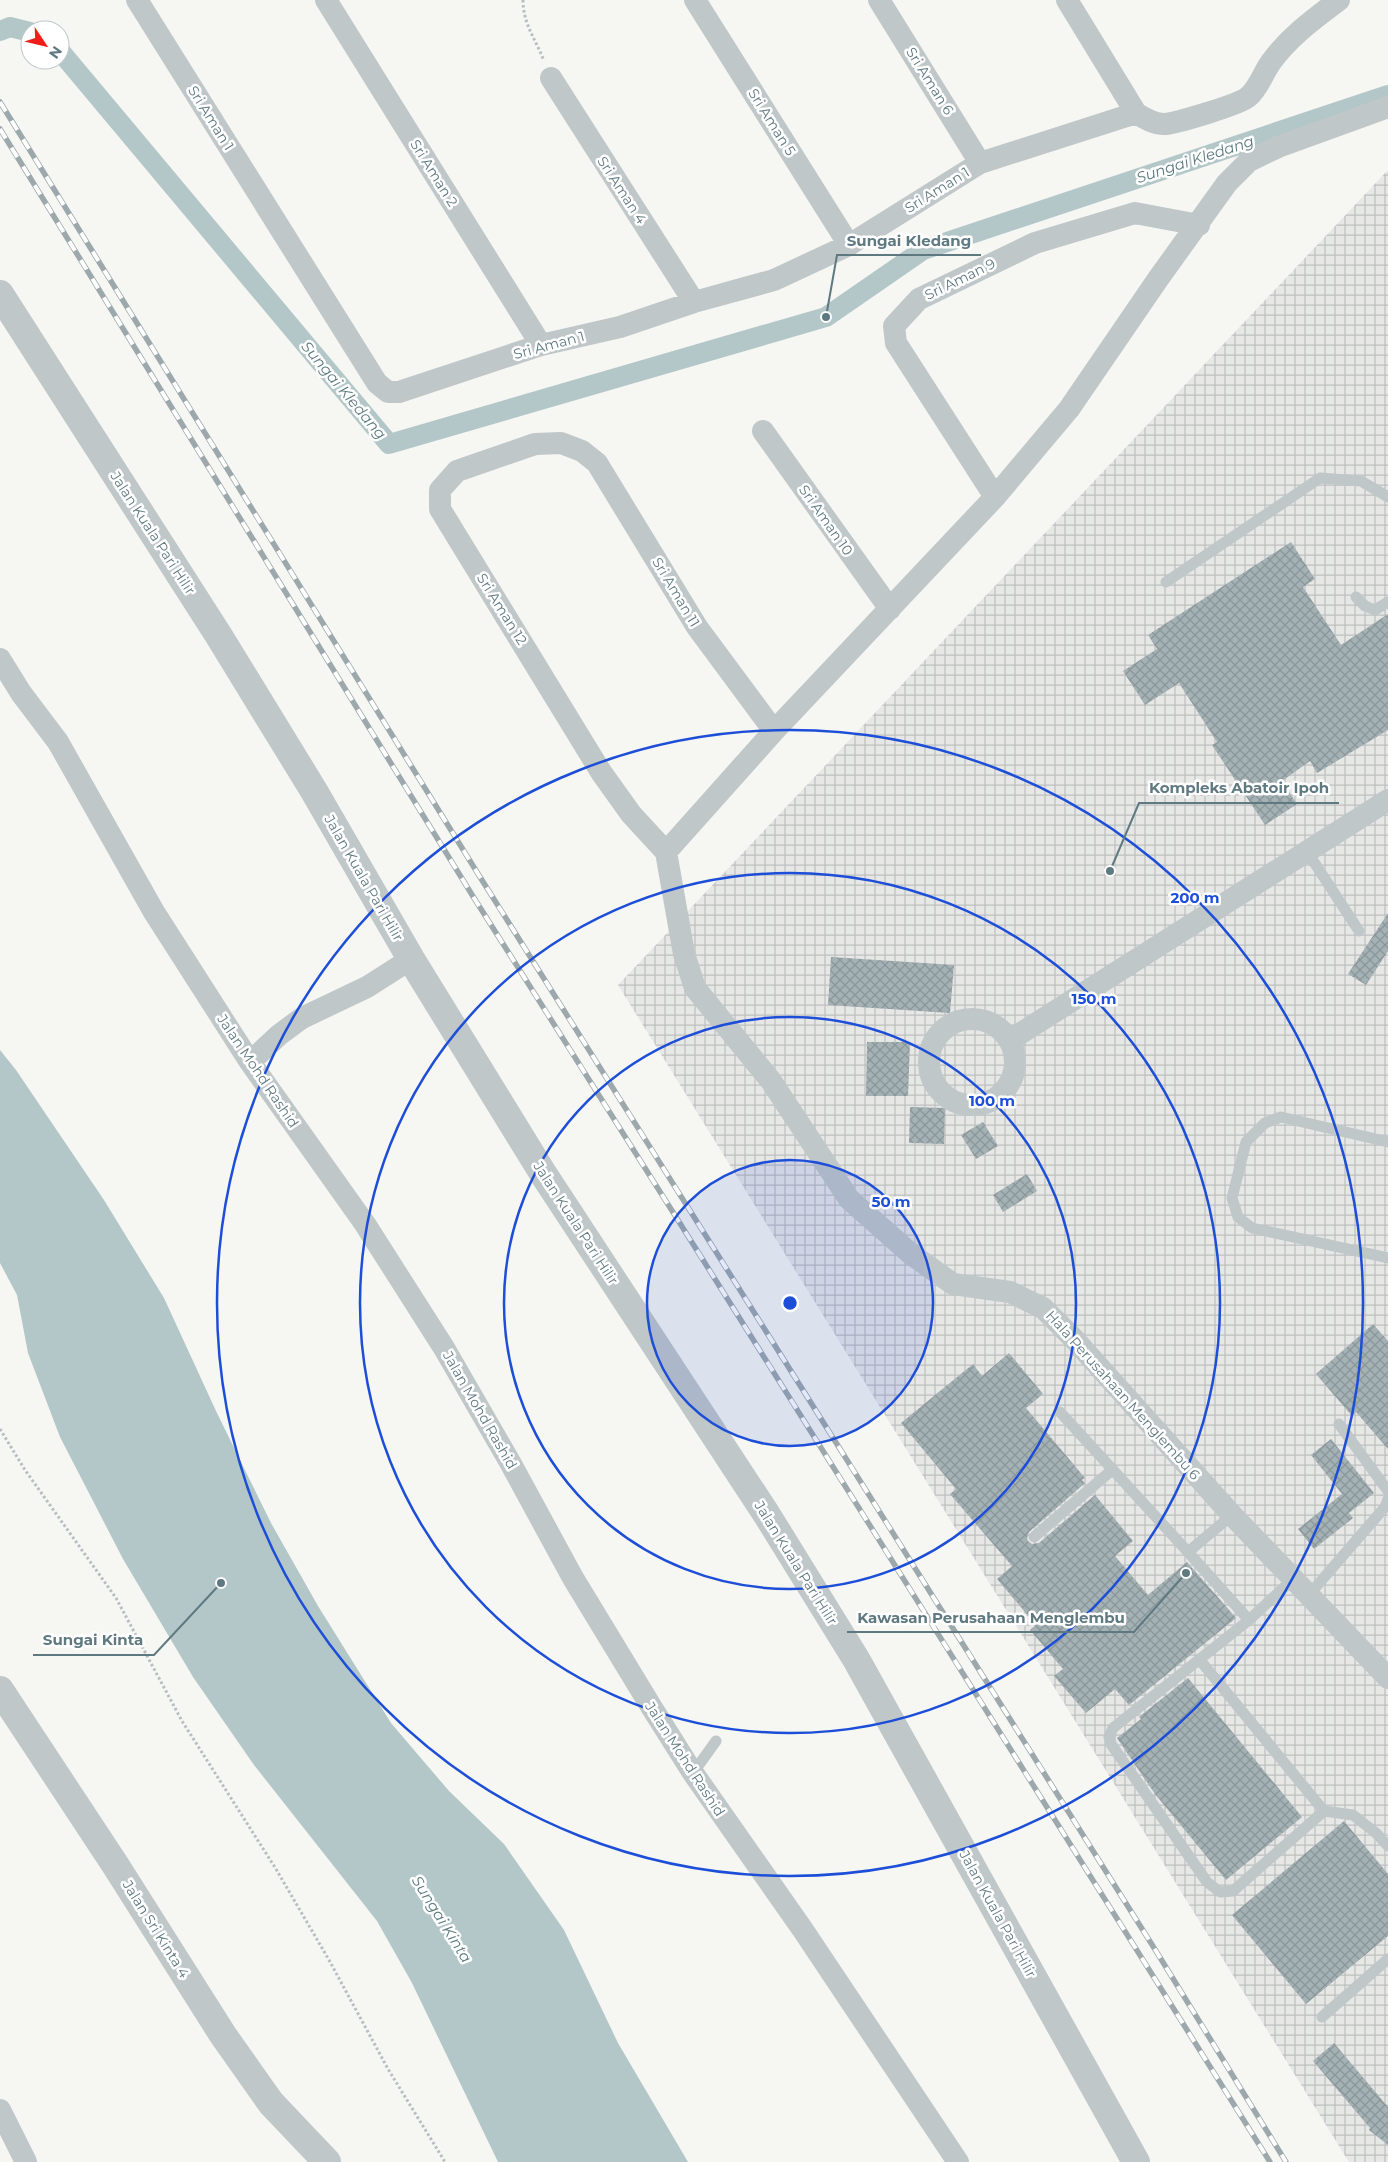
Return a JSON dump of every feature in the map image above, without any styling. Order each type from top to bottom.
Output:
[{"type":"street","name":"Sri Aman 1","points":[[137,0],[377,382],[388,392],[399,392],[541,345],[620,326],[694,302],[774,280],[849,245],[980,163],[1136,113]]},
{"type":"street","name":"Sri Aman 2","points":[[326,0],[541,345]]},
{"type":"street","name":"Sri Aman 5","points":[[695,0],[849,245]]},
{"type":"street","name":"Sri Aman 6","points":[[879,0],[980,163]]},
{"type":"street","points":[[1067,0],[1136,113],[1152,122],[1164,124],[1234,105],[1247,98],[1256,89],[1270,63],[1288,41],[1340,0]]},
{"type":"street","name":"Sri Aman 4","points":[[551,78],[694,302]]},
{"type":"street","points":[[666,852],[774,731],[995,497],[1069,409],[1158,279],[1227,183],[1250,161],[1278,147],[1388,108]]},
{"type":"street","name":"Sri Aman 9","points":[[995,497],[896,343],[894,326],[919,299],[1035,243],[1134,212],[1199,224]]},
{"type":"street","name":"Jalan Kuala Pari Hilir","points":[[0,294],[224,644],[314,791],[411,959],[544,1175],[767,1515],[856,1659],[1136,2162]]},
{"type":"street","name":"Sri Aman 10","points":[[763,431],[890,609]]},
{"type":"street","name":"Sri Aman 12","points":[[582,451],[561,443],[535,444],[457,471],[440,490],[440,510],[601,772],[631,814],[666,852]]},
{"type":"street","name":"Sri Aman 11","points":[[582,451],[597,463],[697,627],[774,731]]},
{"type":"street","name":"Jalan Mohd Rashid","points":[[0,659],[21,693],[58,742],[154,912],[250,1062],[365,1224],[444,1348],[511,1464],[573,1578],[694,1773],[803,1930],[958,2162]]},
{"type":"street","points":[[1010,1040],[1306,850],[1388,800]]},
{"type":"street","name":"Hala Perusahaan Menglembu 6","points":[[666,852],[684,954],[695,988],[771,1081],[849,1199],[910,1254],[953,1284],[1010,1292],[1043,1308],[1074,1339],[1232,1516],[1388,1678]]},
{"type":"street","points":[[250,1062],[279,1035],[302,1018],[367,987],[411,959]]},
{"type":"street","name":"Jalan Sri Kinta 4","points":[[0,1690],[116,1866],[228,2042],[271,2103],[323,2161]]},
{"type":"street","points":[[0,2110],[26,2162]]},
{"type":"lane","points":[[1166,582],[1320,478],[1361,481],[1388,498]]},
{"type":"lane","points":[[1356,597],[1365,606],[1375,610],[1388,602]]},
{"type":"lane","points":[[1306,850],[1359,931]]},
{"type":"lane","points":[[1388,1142],[1280,1117],[1265,1123],[1246,1142],[1232,1198],[1238,1216],[1252,1228],[1388,1258]]},
{"type":"lane","points":[[1060,1412],[1249,1620]]},
{"type":"lane","points":[[1339,1424],[1388,1491]]},
{"type":"lane","points":[[1034,1537],[1112,1470]]},
{"type":"lane","points":[[1308,1596],[1385,1507],[1388,1499]]},
{"type":"lane","points":[[1188,1552],[1232,1516]]},
{"type":"lane","points":[[1292,1580],[1249,1620],[1113,1728],[1109,1737],[1111,1744],[1207,1882],[1220,1892],[1233,1891],[1324,1811]]},
{"type":"lane","points":[[1199,1659],[1324,1811],[1353,1815],[1376,1832],[1388,1846]]},
{"type":"lane","points":[[694,1773],[716,1741]]},
{"type":"lane","points":[[1322,2017],[1388,1960]]},
{"type":"path","points":[[523,0],[523,12],[531,35],[539,48],[551,78]]},
{"type":"path","points":[[0,1429],[25,1470],[116,1598],[182,1721],[276,1869],[329,1960],[388,2069],[445,2162]]},
{"type":"shaded area","points":[[1388,170],[1388,2162],[1349,2162],[618,985]]},
{"type":"water","name":"Sungai Kinta","points":[[0,1050],[16,1070],[104,1200],[164,1298],[216,1411],[271,1523],[318,1606],[391,1723],[449,1791],[504,1844],[564,1930],[618,2043],[688,2162],[498,2162],[412,1983],[377,1921],[254,1765],[193,1677],[123,1559],[60,1437],[28,1353],[17,1295],[0,1263]]},
{"type":"building","points":[[1291,542],[1315,579],[1303,587],[1341,645],[1388,614],[1388,730],[1317,773],[1310,761],[1282,781],[1297,804],[1265,825],[1212,745],[1217,742],[1179,683],[1145,705],[1123,671],[1157,649],[1148,635]]},
{"type":"building","points":[[1388,913],[1388,951],[1366,985],[1348,974]]},
{"type":"building","points":[[831,957],[954,965],[950,1013],[828,1005]]},
{"type":"building","points":[[867,1042],[910,1042],[908,1096],[866,1096]]},
{"type":"building","points":[[910,1107],[945,1108],[944,1144],[909,1143]]},
{"type":"building","points":[[983,1122],[998,1146],[976,1159],[961,1135]]},
{"type":"building","points":[[1027,1174],[1037,1191],[1003,1212],[993,1195]]},
{"type":"building","points":[[1373,1324],[1388,1341],[1388,1449],[1356,1412],[1352,1416],[1316,1374]]},
{"type":"building","points":[[1009,1353],[1043,1394],[1026,1408],[1085,1478],[1082,1480],[1085,1483],[1029,1532],[1028,1541],[1032,1544],[1039,1543],[1095,1495],[1133,1541],[1115,1556],[1148,1595],[1187,1562],[1236,1618],[1129,1705],[1115,1689],[1086,1713],[1054,1676],[1063,1669],[1030,1630],[1036,1625],[997,1579],[1012,1566],[950,1494],[956,1489],[901,1423],[973,1364],[982,1376]]},
{"type":"building","points":[[1331,1439],[1374,1493],[1349,1513],[1353,1518],[1314,1549],[1298,1529],[1342,1494],[1311,1455]]},
{"type":"building","points":[[1188,1678],[1302,1817],[1226,1880],[1155,1794],[1117,1738],[1141,1719],[1139,1717]]},
{"type":"building","points":[[1344,1821],[1388,1874],[1388,1936],[1306,2004],[1232,1915]]},
{"type":"building","points":[[1334,2043],[1388,2107],[1388,2145],[1369,2130],[1370,2128],[1313,2061]]},
{"type":"waterway","name":"Sungai Kledang","points":[[0,31],[10,27],[20,30]]},
{"type":"waterway","name":"Sungai Kledang","points":[[70,63],[389,444],[826,317],[923,250],[1388,95]]},
{"type":"railway","points":[[0,102],[480,877],[1156,1951],[1286,2162]]},
{"type":"railway","points":[[0,129],[474,898],[1270,2162]]},
{"type":"place","name":"Sungai Kledang","points":[[826,317]]},
{"type":"place","name":"Kompleks Abatoir Ipoh","points":[[1110,871]]},
{"type":"place","name":"Kawasan Perusahaan Menglembu","points":[[1186,1573]]},
{"type":"place","name":"Sungai Kinta","points":[[221,1583]]}]
